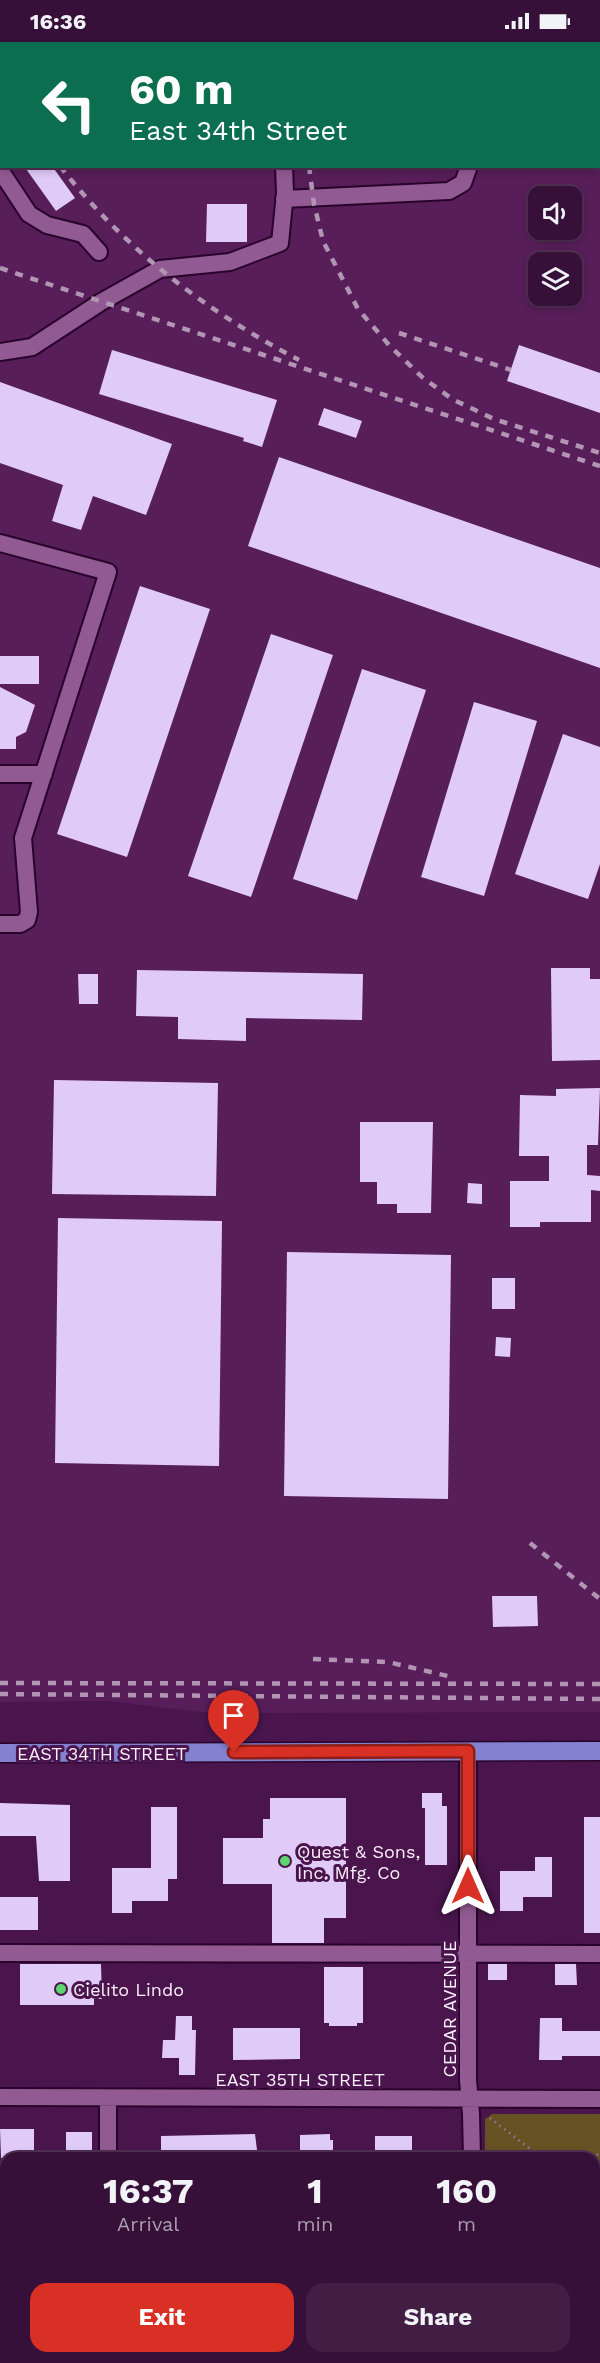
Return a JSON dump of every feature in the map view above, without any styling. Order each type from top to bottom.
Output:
[{"type":"main road","name":"EAST 34TH STREET","points":[[0,1753],[600,1751]]},
{"type":"street","points":[[0,352],[32,347],[101,302],[160,269],[230,262],[280,243],[284,168]]},
{"type":"street","points":[[284,199],[449,191],[463,183],[468,168]]},
{"type":"street","points":[[0,170],[29,214],[47,225],[83,234],[99,252]]},
{"type":"street","points":[[0,543],[108,572],[23,838],[29,912],[27,920],[20,924],[0,924]]},
{"type":"street","points":[[0,774],[44,774]]},
{"type":"street","name":"CEDAR AVENUE","points":[[468,1751],[468,1954],[472,2152]]},
{"type":"street","points":[[0,1953],[600,1954]]},
{"type":"street","name":"EAST 35TH STREET","points":[[0,2097],[600,2099]]},
{"type":"street","points":[[108,2098],[108,2152]]},
{"type":"path","points":[[490,2118],[534,2152]]},
{"type":"shaded area","points":[[0,168],[600,168],[600,1712],[208,1713],[108,1701],[0,1702]]},
{"type":"shaded area","points":[[492,2114],[600,2114],[600,2152],[485,2152],[485,2119]]},
{"type":"building","points":[[25,168],[53,168],[75,198],[56,211]]},
{"type":"building","points":[[207,204],[247,204],[247,242],[206,242]]},
{"type":"building","points":[[519,345],[600,373],[600,413],[507,381]]},
{"type":"building","points":[[112,350],[277,400],[262,447],[243,441],[244,438],[99,394]]},
{"type":"building","points":[[0,382],[172,444],[146,515],[93,496],[81,530],[52,521],[63,485],[0,463]]},
{"type":"building","points":[[324,408],[362,421],[356,438],[318,425]]},
{"type":"building","points":[[279,457],[600,568],[600,668],[248,546]]},
{"type":"building","points":[[140,586],[210,609],[127,857],[57,834]]},
{"type":"building","points":[[271,634],[333,655],[251,897],[188,876]]},
{"type":"building","points":[[0,656],[39,656],[39,684],[0,684]]},
{"type":"building","points":[[362,669],[426,690],[357,900],[293,879]]},
{"type":"building","points":[[0,687],[35,705],[26,732],[16,737],[16,749],[0,749]]},
{"type":"building","points":[[474,702],[537,721],[484,896],[421,877]]},
{"type":"building","points":[[563,734],[600,747],[600,864],[588,899],[515,874]]},
{"type":"building","points":[[551,968],[590,968],[590,979],[600,979],[600,1060],[552,1061]]},
{"type":"building","points":[[137,970],[363,974],[362,1020],[246,1018],[246,1041],[178,1039],[178,1017],[136,1016]]},
{"type":"building","points":[[78,974],[98,974],[98,1004],[79,1004]]},
{"type":"building","points":[[54,1080],[218,1083],[216,1196],[52,1194]]},
{"type":"building","points":[[600,1088],[598,1145],[587,1145],[587,1175],[600,1176],[600,1191],[591,1190],[591,1222],[540,1222],[540,1227],[510,1227],[510,1181],[549,1181],[549,1156],[519,1156],[520,1095],[556,1096],[556,1089]]},
{"type":"building","points":[[360,1122],[433,1122],[431,1213],[397,1213],[397,1204],[377,1204],[377,1182],[360,1182]]},
{"type":"building","points":[[468,1183],[482,1184],[482,1204],[467,1203]]},
{"type":"building","points":[[58,1218],[222,1221],[219,1466],[55,1463]]},
{"type":"building","points":[[287,1252],[451,1255],[448,1499],[284,1496]]},
{"type":"building","points":[[492,1278],[515,1278],[515,1309],[492,1309]]},
{"type":"building","points":[[496,1337],[511,1338],[510,1357],[495,1356]]},
{"type":"building","points":[[492,1596],[537,1596],[538,1626],[493,1627]]},
{"type":"building","points":[[422,1793],[442,1793],[442,1806],[447,1806],[447,1865],[425,1865],[425,1808],[422,1808]]},
{"type":"building","name":"Quest & Sons, Inc. Mfg. Co","points":[[270,1798],[346,1798],[346,1918],[324,1918],[324,1943],[272,1943],[272,1884],[223,1884],[223,1838],[263,1838],[263,1819],[270,1819]]},
{"type":"building","points":[[0,1803],[70,1805],[70,1881],[39,1881],[36,1836],[0,1836]]},
{"type":"building","points":[[151,1807],[177,1807],[177,1879],[168,1879],[168,1901],[132,1901],[132,1913],[112,1913],[112,1868],[151,1868]]},
{"type":"building","points":[[584,1817],[600,1817],[600,1933],[584,1933]]},
{"type":"building","points":[[535,1857],[552,1857],[552,1897],[523,1897],[523,1911],[500,1911],[500,1871],[535,1871]]},
{"type":"building","points":[[0,1897],[38,1897],[38,1930],[0,1930]]},
{"type":"building","name":"Cielito Lindo","points":[[20,1964],[101,1964],[102,1999],[94,1999],[94,2005],[20,2005]]},
{"type":"building","points":[[488,1964],[507,1964],[507,1980],[488,1980]]},
{"type":"building","points":[[555,1964],[576,1964],[577,1985],[555,1985]]},
{"type":"building","points":[[324,1967],[363,1967],[363,2023],[357,2023],[357,2026],[329,2026],[329,2023],[324,2023]]},
{"type":"building","points":[[176,2016],[192,2016],[192,2030],[196,2030],[195,2075],[179,2075],[179,2058],[162,2058],[163,2040],[175,2040]]},
{"type":"building","points":[[540,2018],[562,2018],[562,2031],[600,2031],[600,2056],[562,2056],[562,2060],[539,2060]]},
{"type":"building","points":[[233,2028],[300,2028],[300,2059],[233,2060]]},
{"type":"building","points":[[0,2129],[34,2129],[34,2152],[1,2152]]},
{"type":"building","points":[[66,2132],[92,2132],[92,2150],[66,2150]]},
{"type":"building","points":[[255,2134],[257,2152],[161,2152],[161,2136]]},
{"type":"building","points":[[330,2134],[330,2140],[333,2140],[333,2152],[300,2152],[300,2135]]},
{"type":"building","points":[[375,2136],[412,2136],[412,2151],[375,2152]]},
{"type":"railway","points":[[62,168],[112,225],[169,276],[232,321],[299,360]]},
{"type":"railway","points":[[309,168],[314,204],[323,241],[358,309],[389,345],[422,377],[452,399],[494,419],[600,453]]},
{"type":"railway","points":[[0,268],[600,466]]},
{"type":"railway","points":[[399,333],[511,370]]},
{"type":"railway","points":[[530,1543],[600,1599]]},
{"type":"railway","points":[[313,1659],[388,1662],[452,1677]]},
{"type":"railway","points":[[0,1683],[600,1684]]},
{"type":"railway","points":[[0,1694],[600,1699]]},
{"type":"place","name":"Quest & Sons, Inc. Mfg. Co","points":[[285,1861]]},
{"type":"place","name":"Cielito Lindo","points":[[61,1989]]},
{"type":"route","points":[[234,1752],[468,1751],[468,1886]]}]
